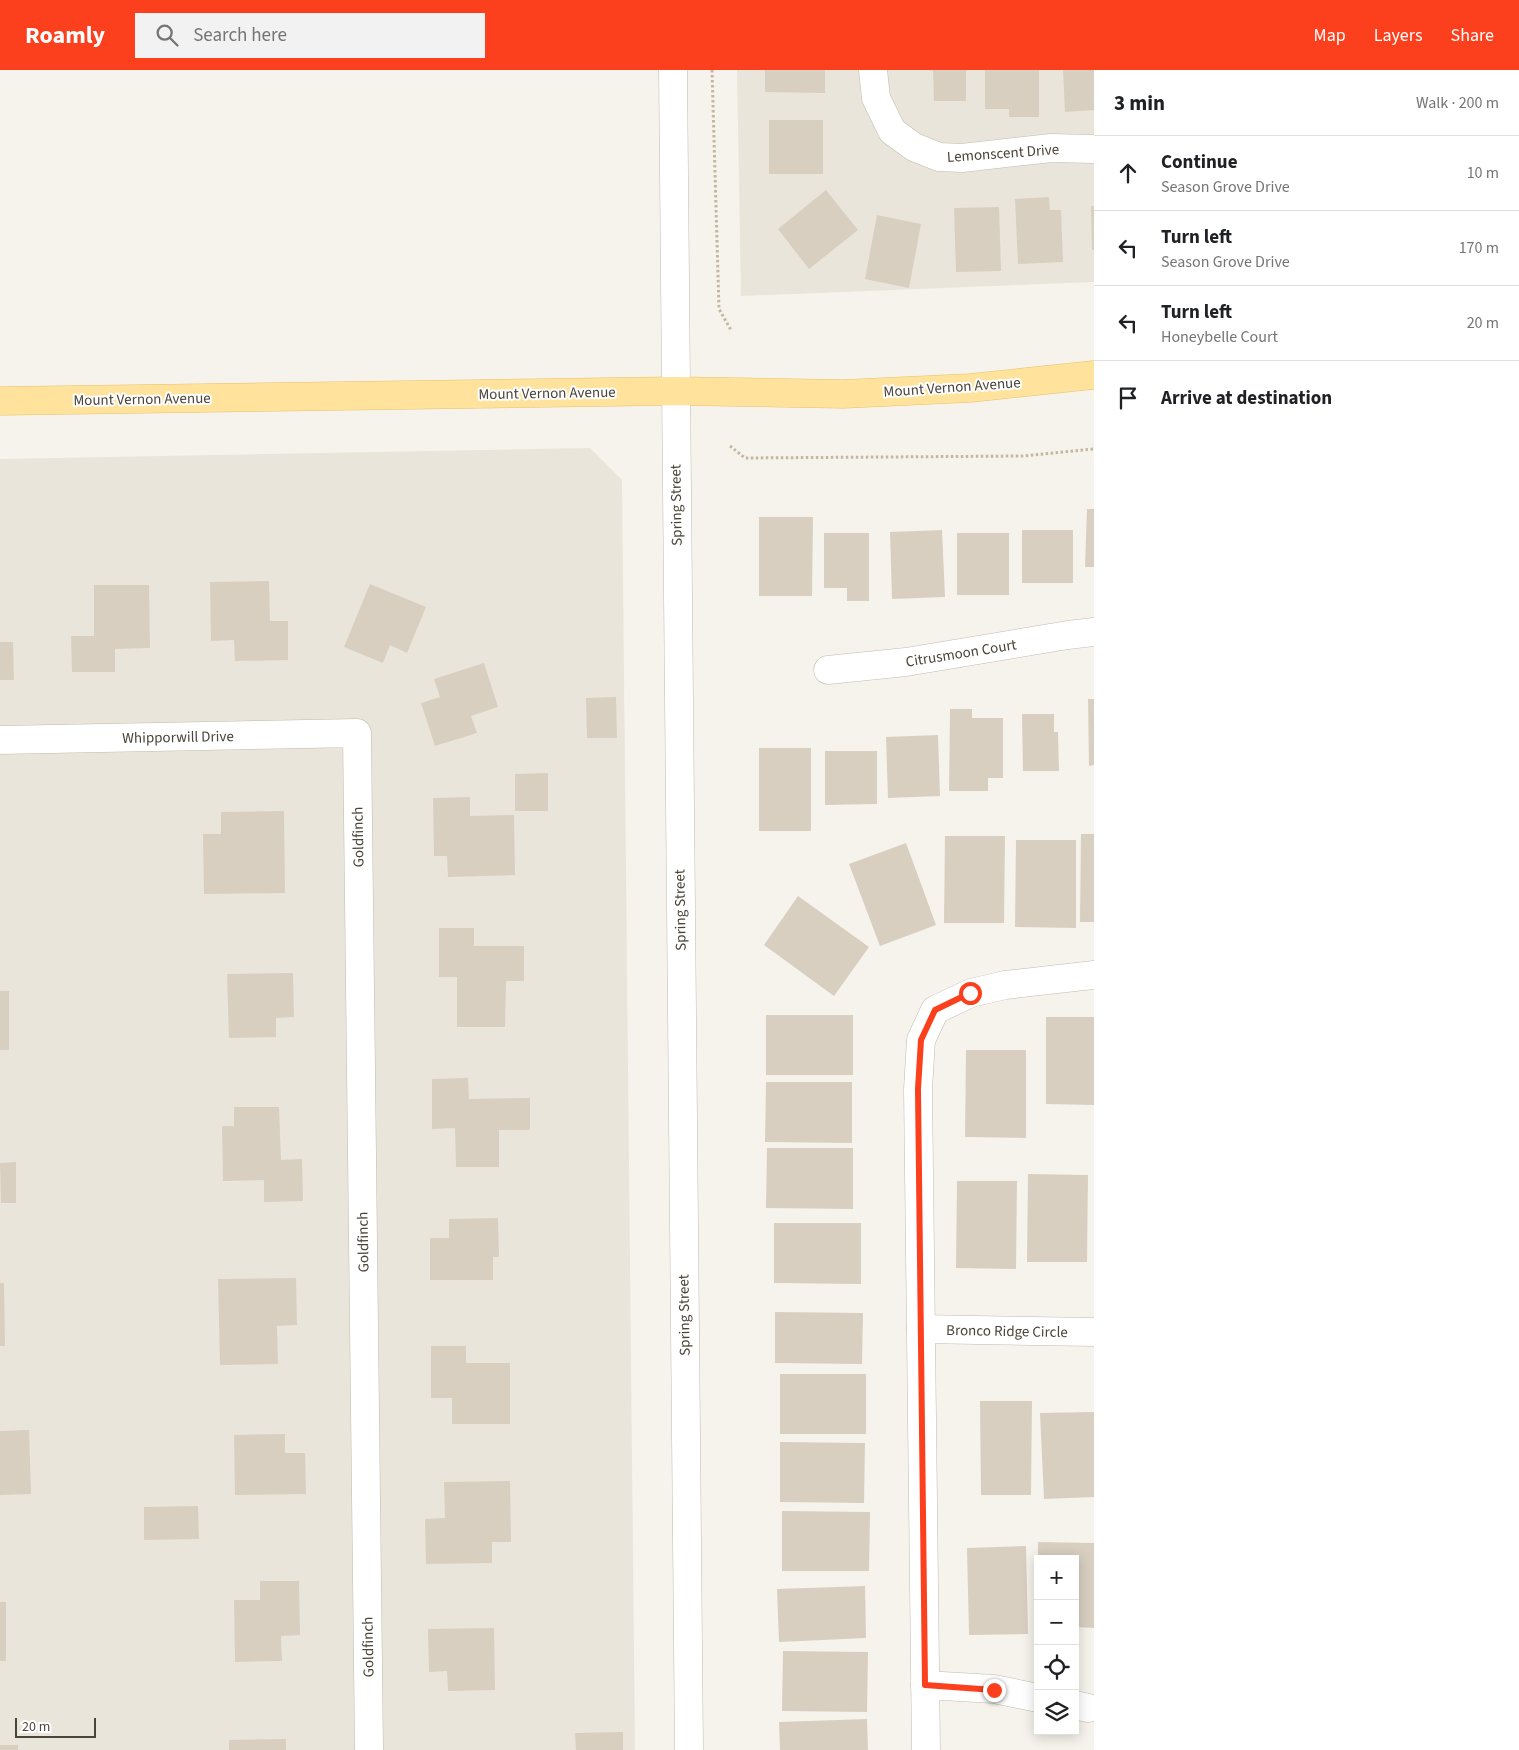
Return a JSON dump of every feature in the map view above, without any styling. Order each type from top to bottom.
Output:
[{"type":"main road","name":"Mount Vernon Avenue","points":[[0,401],[675,391],[843,394],[970,388],[1094,375]]},
{"type":"street","name":"Spring Street","points":[[673,70],[689,1750]]},
{"type":"street","name":"Lemonscent Drive","points":[[873,70],[876,98],[892,130],[914,147],[939,157],[962,158],[1051,148],[1094,149]]},
{"type":"street","name":"Citrusmoon Court","points":[[828,670],[906,662],[1094,632]]},
{"type":"street","name":"Whipporwill Drive","points":[[0,740],[357,733]]},
{"type":"street","name":"Goldfinch","points":[[357,733],[369,1750]]},
{"type":"street","points":[[926,1750],[918,1089],[921,1040],[935,1010],[970,993],[1005,986],[1094,975]]},
{"type":"street","name":"Bronco Ridge Circle","points":[[920,1329],[1094,1332]]},
{"type":"street","points":[[925,1685],[994,1690],[1034,1697]]},
{"type":"path","points":[[712,70],[719,309],[731,330]]},
{"type":"path","points":[[730,446],[745,458],[1023,456],[1094,449]]},
{"type":"shaded area","points":[[737,70],[1094,70],[1094,282],[741,296]]},
{"type":"shaded area","points":[[590,448],[622,480],[635,1750],[0,1750],[0,459]]},
{"type":"building","points":[[765,70],[825,70],[825,93],[765,92]]},
{"type":"building","points":[[933,70],[966,70],[966,101],[934,101]]},
{"type":"building","points":[[985,70],[1039,70],[1039,117],[1009,117],[1009,109],[985,109]]},
{"type":"building","points":[[1063,70],[1094,70],[1094,110],[1065,112]]},
{"type":"building","points":[[769,120],[823,120],[823,174],[769,174]]},
{"type":"building","points":[[826,190],[858,230],[809,269],[778,229]]},
{"type":"building","points":[[1049,197],[1050,210],[1061,210],[1063,262],[1018,264],[1015,199]]},
{"type":"building","points":[[1091,206],[1094,206],[1094,250],[1092,250]]},
{"type":"building","points":[[999,207],[1001,271],[956,272],[954,208]]},
{"type":"building","points":[[877,215],[921,224],[909,288],[865,279]]},
{"type":"building","points":[[1087,509],[1094,509],[1094,567],[1085,567]]},
{"type":"building","points":[[759,517],[813,517],[812,596],[759,596]]},
{"type":"building","points":[[942,530],[945,597],[892,599],[890,532]]},
{"type":"building","points":[[1022,530],[1073,530],[1073,583],[1022,583]]},
{"type":"building","points":[[824,533],[869,533],[869,601],[847,601],[847,588],[824,588]]},
{"type":"building","points":[[957,533],[1009,533],[1009,595],[957,595]]},
{"type":"building","points":[[269,581],[270,621],[288,621],[288,660],[235,661],[234,640],[211,641],[210,582]]},
{"type":"building","points":[[370,584],[426,607],[407,653],[390,645],[383,663],[344,647]]},
{"type":"building","points":[[94,585],[149,585],[150,648],[115,649],[115,672],[72,672],[71,636],[94,636]]},
{"type":"building","points":[[0,642],[13,642],[14,680],[0,680]]},
{"type":"building","points":[[484,663],[498,707],[471,716],[477,733],[435,746],[421,703],[440,697],[434,679]]},
{"type":"building","points":[[616,697],[617,738],[587,738],[586,698]]},
{"type":"building","points":[[1088,699],[1094,699],[1094,765],[1089,766]]},
{"type":"building","points":[[950,709],[972,709],[972,718],[1003,718],[1003,778],[988,778],[988,791],[949,791]]},
{"type":"building","points":[[1022,714],[1054,714],[1054,732],[1058,732],[1059,771],[1023,771]]},
{"type":"building","points":[[938,735],[940,796],[888,798],[886,737]]},
{"type":"building","points":[[759,748],[811,748],[811,831],[759,831]]},
{"type":"building","points":[[825,751],[877,751],[877,804],[825,805]]},
{"type":"building","points":[[548,773],[548,811],[515,811],[515,774]]},
{"type":"building","points":[[470,797],[470,816],[514,815],[515,875],[448,877],[447,856],[434,856],[433,798]]},
{"type":"building","points":[[284,811],[285,893],[204,894],[203,834],[221,834],[221,812]]},
{"type":"building","points":[[1081,834],[1094,834],[1094,922],[1080,922]]},
{"type":"building","points":[[945,836],[1005,836],[1004,923],[944,923]]},
{"type":"building","points":[[1016,840],[1076,840],[1076,928],[1015,927]]},
{"type":"building","points":[[906,843],[936,925],[880,946],[849,864]]},
{"type":"building","points":[[798,896],[869,947],[834,996],[764,945]]},
{"type":"building","points":[[439,928],[474,928],[474,946],[524,946],[524,981],[506,981],[505,1027],[457,1027],[457,977],[439,977]]},
{"type":"building","points":[[293,973],[294,1017],[276,1018],[276,1037],[229,1038],[227,974]]},
{"type":"building","points":[[0,991],[9,991],[9,1050],[0,1050]]},
{"type":"building","points":[[766,1015],[853,1015],[853,1075],[766,1075]]},
{"type":"building","points":[[1046,1017],[1094,1017],[1094,1105],[1046,1104]]},
{"type":"building","points":[[966,1050],[1026,1050],[1026,1138],[965,1137]]},
{"type":"building","points":[[468,1078],[469,1099],[530,1098],[530,1130],[499,1130],[499,1167],[456,1167],[455,1128],[432,1129],[432,1079]]},
{"type":"building","points":[[766,1082],[852,1082],[852,1143],[765,1142]]},
{"type":"building","points":[[234,1107],[279,1107],[281,1160],[302,1159],[303,1201],[264,1202],[264,1180],[223,1181],[222,1126],[234,1126]]},
{"type":"building","points":[[767,1148],[853,1148],[853,1209],[766,1208]]},
{"type":"building","points":[[16,1162],[16,1203],[1,1203],[0,1163]]},
{"type":"building","points":[[1028,1174],[1088,1175],[1087,1262],[1027,1262]]},
{"type":"building","points":[[957,1181],[1017,1181],[1016,1269],[956,1268]]},
{"type":"building","points":[[498,1218],[499,1257],[493,1257],[493,1280],[430,1280],[430,1238],[449,1238],[449,1219]]},
{"type":"building","points":[[774,1223],[861,1223],[861,1284],[774,1283]]},
{"type":"building","points":[[296,1278],[297,1325],[277,1326],[278,1364],[220,1365],[218,1279]]},
{"type":"building","points":[[0,1283],[4,1283],[5,1346],[0,1346]]},
{"type":"building","points":[[775,1312],[863,1313],[862,1364],[775,1363]]},
{"type":"building","points":[[431,1346],[466,1346],[466,1363],[510,1363],[510,1424],[452,1424],[452,1398],[431,1398]]},
{"type":"building","points":[[780,1374],[866,1374],[866,1434],[780,1434]]},
{"type":"building","points":[[980,1401],[1032,1401],[1031,1495],[981,1495]]},
{"type":"building","points":[[1094,1412],[1094,1497],[1044,1499],[1040,1413]]},
{"type":"building","points":[[29,1430],[31,1494],[0,1495],[0,1431]]},
{"type":"building","points":[[285,1434],[285,1453],[305,1453],[306,1494],[235,1495],[234,1435]]},
{"type":"building","points":[[780,1442],[865,1443],[864,1503],[780,1502]]},
{"type":"building","points":[[510,1481],[511,1542],[492,1542],[492,1563],[426,1564],[425,1519],[445,1518],[444,1482]]},
{"type":"building","points":[[198,1506],[199,1539],[144,1540],[144,1507]]},
{"type":"building","points":[[782,1511],[870,1512],[869,1571],[782,1571]]},
{"type":"building","points":[[1038,1542],[1094,1543],[1094,1628],[1079,1627],[1079,1555],[1038,1555]]},
{"type":"building","points":[[1026,1546],[1028,1634],[969,1635],[967,1548]]},
{"type":"building","points":[[260,1581],[299,1581],[300,1635],[281,1636],[282,1661],[235,1662],[234,1600],[260,1600]]},
{"type":"building","points":[[865,1586],[866,1638],[779,1642],[777,1589]]},
{"type":"building","points":[[0,1602],[6,1602],[6,1661],[0,1661]]},
{"type":"building","points":[[494,1628],[495,1690],[448,1691],[447,1671],[429,1672],[428,1629]]},
{"type":"building","points":[[783,1651],[868,1652],[867,1712],[782,1711]]},
{"type":"building","points":[[867,1719],[868,1750],[780,1750],[779,1722]]},
{"type":"building","points":[[623,1732],[623,1750],[576,1750],[575,1733]]},
{"type":"building","points":[[286,1739],[286,1750],[229,1750],[229,1740]]},
{"type":"building","points":[[0,1745],[18,1745],[18,1750],[0,1750]]},
{"type":"route","points":[[970,993],[935,1010],[921,1040],[918,1089],[925,1685],[994,1690]]}]
